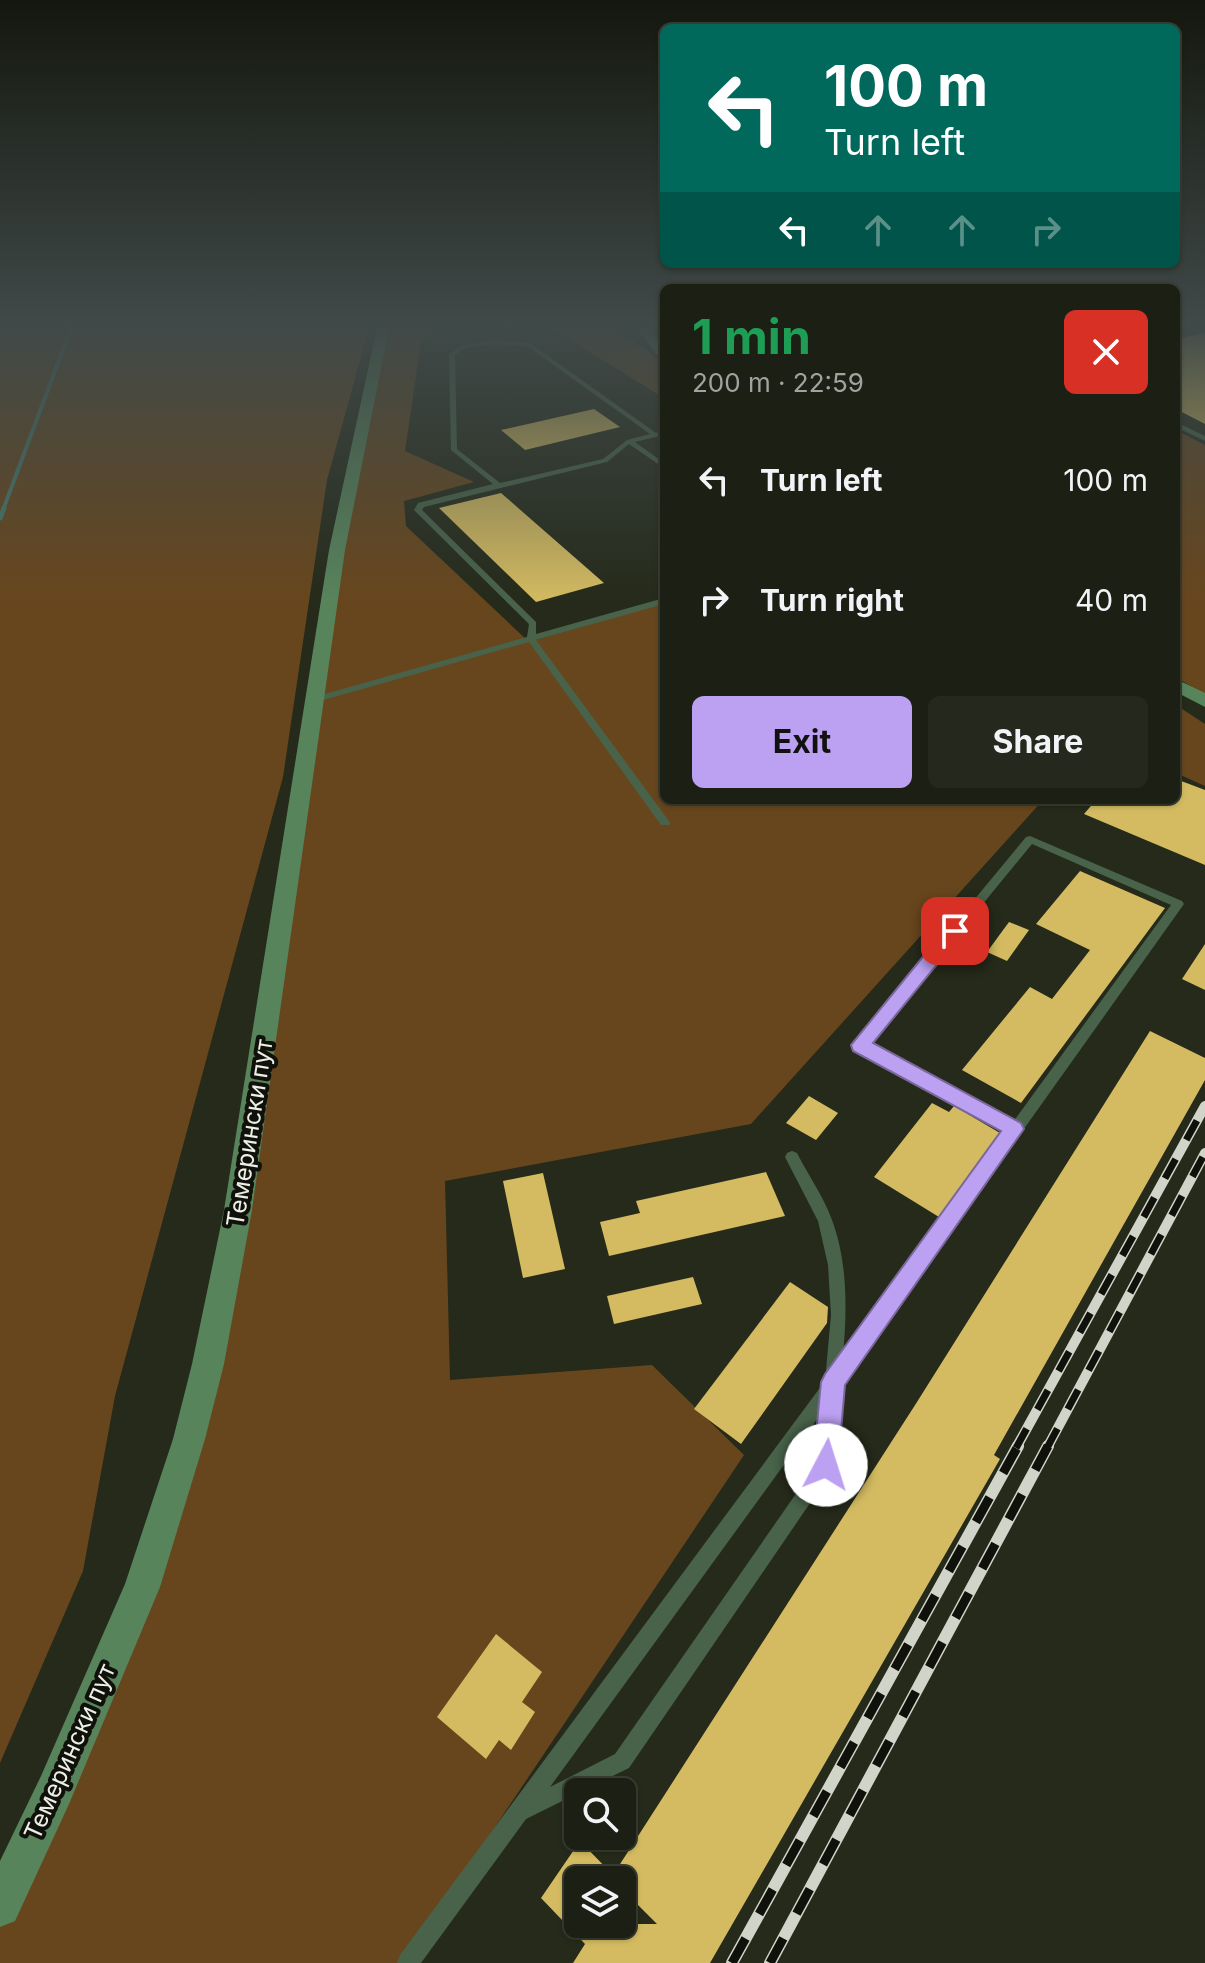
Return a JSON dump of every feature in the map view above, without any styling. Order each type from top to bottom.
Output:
[{"type":"main road","name":"Темерински пут","points":[[0,1906],[55,1790],[142,1587],[189,1439],[226,1279],[347,494],[363,420]]},
{"type":"main road","points":[[1180,686],[1205,701]]},
{"type":"lane","points":[[453,420],[454,450],[499,485]]},
{"type":"lane","points":[[639,420],[660,434]]},
{"type":"lane","points":[[1180,426],[1205,439]]},
{"type":"lane","points":[[660,434],[629,441],[605,461],[421,505],[418,510],[533,624],[531,639],[665,823]]},
{"type":"lane","points":[[629,441],[660,463]]},
{"type":"lane","points":[[317,699],[660,602]]},
{"type":"lane","points":[[408,1963],[1178,904],[1030,839],[860,1045],[1014,1129]]},
{"type":"lane","points":[[519,1812],[622,1761],[826,1465],[839,1315],[835,1265],[825,1220],[792,1157]]},
{"type":"shaded area","points":[[0,420],[344,420],[327,480],[283,777],[115,1396],[83,1571],[0,1763]]},
{"type":"shaded area","points":[[365,420],[410,420],[405,451],[474,482],[404,501],[406,526],[529,642],[660,604],[660,804],[1039,804],[751,1124],[445,1181],[450,1380],[652,1365],[744,1455],[404,1963],[0,1963],[0,1891],[133,1593],[221,1293]]},
{"type":"shaded area","points":[[1180,432],[1205,445],[1205,695],[1180,679]]},
{"type":"shaded area","points":[[1180,708],[1205,724],[1205,786],[1180,775]]},
{"type":"building","points":[[547,420],[609,420],[620,427],[525,450],[501,430]]},
{"type":"building","points":[[501,493],[604,583],[536,602],[439,508]]},
{"type":"building","points":[[1180,781],[1205,790],[1205,865],[1084,814],[1093,804],[1180,804]]},
{"type":"building","points":[[1080,871],[1165,908],[1021,1103],[962,1070],[1030,987],[1052,999],[1090,950],[1036,924]]},
{"type":"building","points":[[1009,922],[1029,930],[1007,961],[987,952]]},
{"type":"building","points":[[1205,944],[1205,990],[1182,979]]},
{"type":"building","points":[[1150,1031],[1205,1058],[1205,1080],[994,1455],[1000,1459],[710,1963],[573,1963],[585,1944],[579,1938],[636,1938],[636,1924],[657,1924],[636,1903],[636,1866],[619,1866],[629,1850],[636,1850],[636,1839],[917,1402]]},
{"type":"building","points":[[809,1096],[838,1113],[816,1140],[786,1123]]},
{"type":"building","points":[[932,1103],[949,1112],[954,1106],[1000,1133],[939,1217],[874,1177]]},
{"type":"building","points":[[766,1172],[785,1216],[609,1256],[600,1222],[640,1213],[636,1201]]},
{"type":"building","points":[[543,1173],[565,1269],[523,1278],[503,1181]]},
{"type":"building","points":[[693,1277],[702,1304],[614,1324],[607,1296]]},
{"type":"building","points":[[790,1282],[828,1307],[827,1323],[741,1444],[694,1409]]},
{"type":"building","points":[[496,1634],[542,1672],[522,1702],[535,1712],[511,1750],[499,1740],[486,1759],[437,1717]]},
{"type":"building","points":[[574,1850],[589,1850],[604,1866],[564,1866],[564,1922],[541,1898]]},
{"type":"waterway","points":[[3,510],[37,420]]},
{"type":"waterway","points":[[0,518],[4,508]]},
{"type":"railway","points":[[1016,1448],[1205,1106]]},
{"type":"railway","points":[[1047,1448],[1205,1153]]},
{"type":"railway","points":[[732,1963],[1018,1446]]},
{"type":"railway","points":[[770,1963],[1048,1446]]},
{"type":"route","points":[[826,1465],[833,1382],[1014,1129],[860,1045],[955,931]]}]
